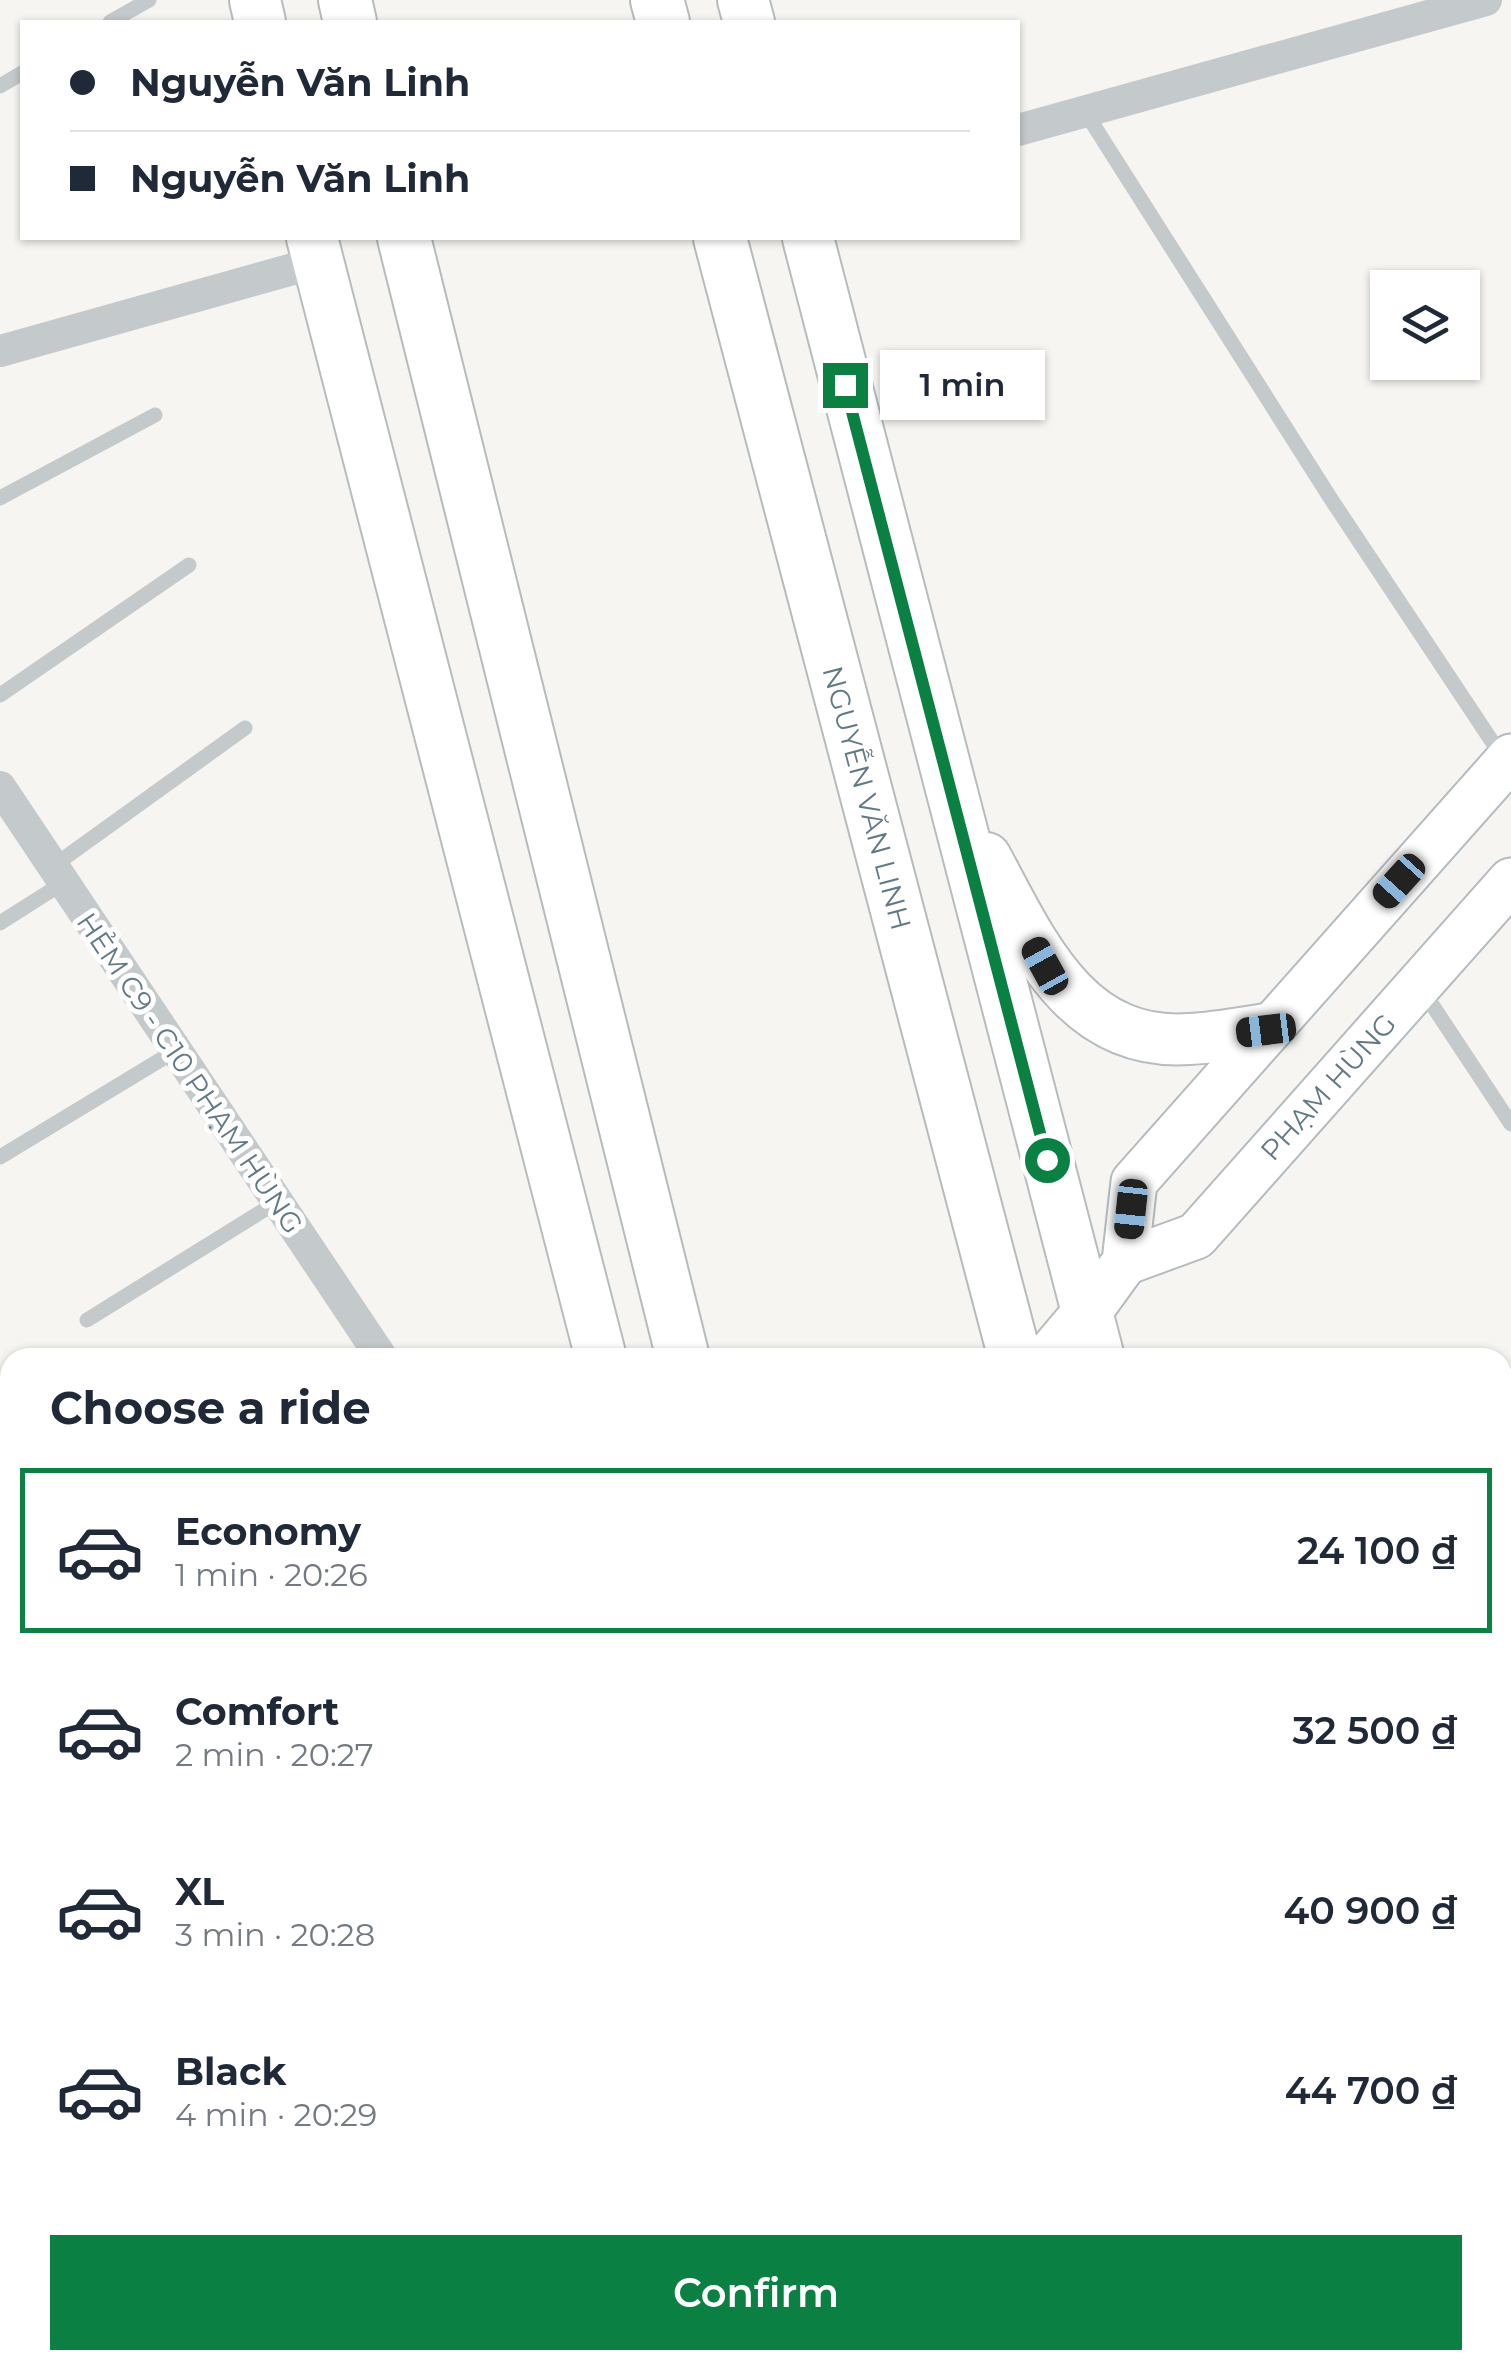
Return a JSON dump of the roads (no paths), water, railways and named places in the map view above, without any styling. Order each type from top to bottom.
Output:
[{"type":"highway","points":[[404,240],[681,1348]]},
{"type":"highway","name":"NGUYỄN VĂN LINH","points":[[721,240],[1012,1348]]},
{"type":"main road","points":[[809,240],[948,790],[1094,1335]]},
{"type":"main road","points":[[315,250],[598,1348]]},
{"type":"main road","points":[[1069,1348],[1094,1335],[1125,1262],[1134,1182],[1508,759]]},
{"type":"main road","points":[[948,790],[1045,966],[1097,1019],[1138,1036],[1186,1040],[1266,1030]]},
{"type":"main road","name":"PHẠM HÙNG","points":[[1125,1262],[1196,1236],[1511,881]]},
{"type":"street","points":[[1020,129],[1486,0]]},
{"type":"street","points":[[0,351],[315,250]]},
{"type":"street","name":"HẺM C9 - C10 PHẠM HÙNG","points":[[0,787],[375,1348]]},
{"type":"lane","points":[[114,20],[150,0]]},
{"type":"lane","points":[[1084,110],[1331,499],[1508,759]]},
{"type":"lane","points":[[0,498],[156,415]]},
{"type":"lane","points":[[0,696],[189,565]]},
{"type":"lane","points":[[0,923],[245,728]]},
{"type":"lane","points":[[1418,985],[1511,1124]]},
{"type":"lane","points":[[0,1157],[175,1051]]},
{"type":"lane","points":[[87,1320],[277,1202]]}]
